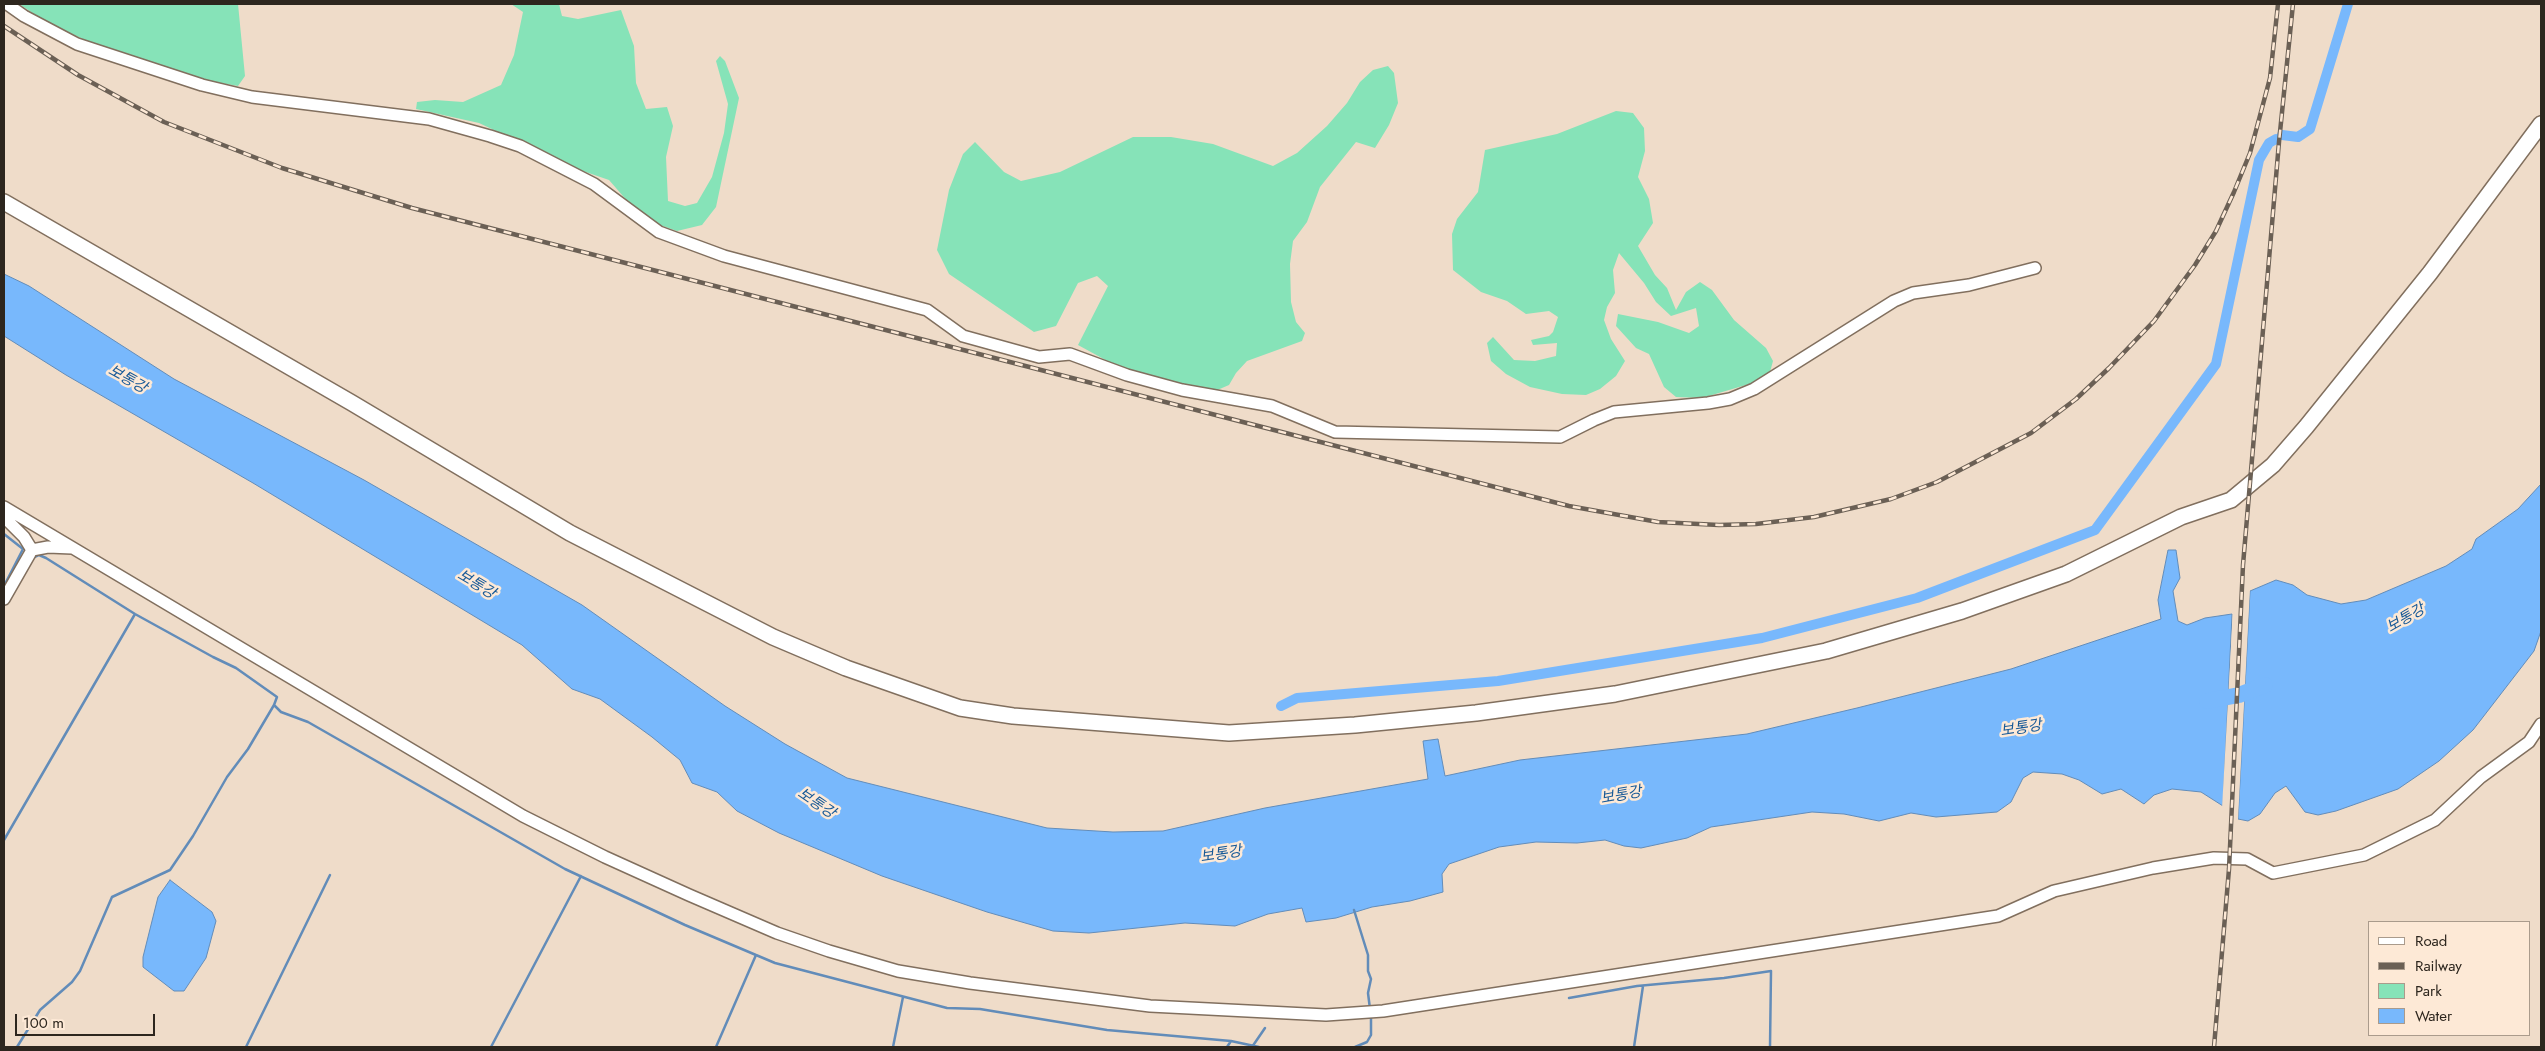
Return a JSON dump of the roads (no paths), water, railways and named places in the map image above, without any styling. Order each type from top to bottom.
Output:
[{"type":"main road","points":[[4,202],[352,403],[570,533],[782,641],[846,668],[960,708],[1013,716],[1229,733],[1420,718],[1595,697],[1715,675],[1826,650],[1962,611],[2066,574],[2181,517],[2231,500],[2273,465],[2306,427],[2430,273],[2541,124]]},
{"type":"street","points":[[7,4],[77,44],[202,85],[252,97],[428,119],[490,136],[520,146],[594,184],[659,232],[724,256],[927,310],[949,328],[963,336],[1038,357],[1070,354],[1127,375],[1182,390],[1272,406],[1334,432],[1560,438],[1614,412],[1708,403],[1730,399],[1762,385],[1894,301],[1913,293],[1969,285],[2035,268]]},
{"type":"street","points":[[4,508],[76,548],[523,816],[605,857],[777,933],[829,951],[898,971],[970,983],[1150,1006],[1326,1015],[1383,1011],[1998,916],[2054,891],[2153,868],[2214,858],[2247,859],[2273,873],[2364,855],[2435,820],[2481,777],[2529,742],[2541,724]]},
{"type":"street","points":[[4,517],[24,537],[32,550]]},
{"type":"street","points":[[4,598],[32,550],[48,547],[76,548]]},
{"type":"water","points":[[4,274],[29,286],[174,379],[364,480],[582,605],[725,706],[785,744],[847,778],[1047,828],[1113,832],[1163,831],[1265,808],[1428,779],[1423,741],[1438,739],[1445,776],[1520,760],[1747,734],[1857,708],[2011,669],[2161,619],[2158,600],[2168,550],[2176,550],[2180,578],[2173,591],[2178,621],[2187,625],[2205,618],[2232,614],[2223,806],[2201,792],[2172,789],[2154,795],[2144,804],[2121,789],[2102,794],[2079,780],[2062,774],[2033,772],[2023,778],[2011,802],[1997,812],[1936,817],[1911,813],[1879,821],[1844,814],[1812,812],[1711,827],[1687,838],[1641,848],[1624,846],[1605,840],[1577,843],[1536,842],[1499,847],[1449,864],[1442,874],[1443,892],[1410,901],[1372,907],[1336,918],[1306,922],[1302,908],[1268,914],[1235,926],[1185,923],[1089,933],[1053,931],[987,912],[882,876],[779,833],[737,811],[717,792],[692,783],[680,760],[652,737],[600,699],[572,689],[522,645],[253,483],[66,375],[4,336]]},
{"type":"water","points":[[2541,484],[2541,631],[2534,651],[2473,730],[2439,761],[2398,789],[2336,811],[2318,815],[2305,812],[2286,786],[2275,793],[2260,814],[2248,821],[2238,819],[2250,591],[2276,580],[2293,585],[2307,595],[2341,604],[2366,600],[2446,566],[2472,549],[2476,539],[2518,509]]},
{"type":"water","points":[[170,880],[212,912],[216,921],[206,958],[184,991],[174,991],[143,967],[143,957],[158,897]]},
{"type":"waterway","points":[[2282,135],[2298,137],[2310,129],[2348,4]]},
{"type":"waterway","points":[[1281,706],[1297,698],[1498,681],[1762,638],[1917,598],[2095,530],[2216,364],[2259,160],[2269,143],[2276,139]]},
{"type":"waterway","points":[[4,534],[23,549],[4,586]]},
{"type":"waterway","points":[[33,558],[39,555],[46,558],[135,614],[236,668],[277,697],[274,705],[281,712],[308,722],[565,869],[685,925],[775,963],[947,1008],[980,1009],[1107,1030],[1231,1041],[1259,1047]]},
{"type":"waterway","points":[[4,840],[135,614]]},
{"type":"waterway","name":"보통강","points":[[2207,701],[2239,695],[2265,685]]},
{"type":"waterway","points":[[17,1047],[40,1010],[72,982],[80,971],[112,897],[170,870],[274,705]]},
{"type":"waterway","points":[[246,1047],[330,875]]},
{"type":"waterway","points":[[491,1047],[581,876]]},
{"type":"waterway","points":[[1354,910],[1368,955],[1368,971],[1371,979],[1368,993],[1370,1009]]},
{"type":"waterway","points":[[716,1047],[756,955]]},
{"type":"waterway","points":[[1569,998],[1637,986],[1724,978],[1771,971],[1770,1047]]},
{"type":"waterway","points":[[1634,1047],[1643,986]]},
{"type":"waterway","points":[[893,1047],[903,997]]},
{"type":"waterway","points":[[1355,1047],[1367,1042],[1371,1035],[1371,1014]]},
{"type":"waterway","points":[[1252,1047],[1265,1028]]},
{"type":"waterway","points":[[1227,1047],[1231,1041]]},
{"type":"railway","points":[[4,26],[78,75],[164,122],[282,168],[412,208],[1569,506],[1658,522],[1719,525],[1756,524],[1814,517],[1891,499],[1937,482],[2031,433],[2076,399],[2154,321],[2195,265],[2216,231],[2250,153],[2270,78],[2278,4]]},
{"type":"railway","points":[[2214,1047],[2229,869],[2243,565],[2279,142],[2293,4]]}]
